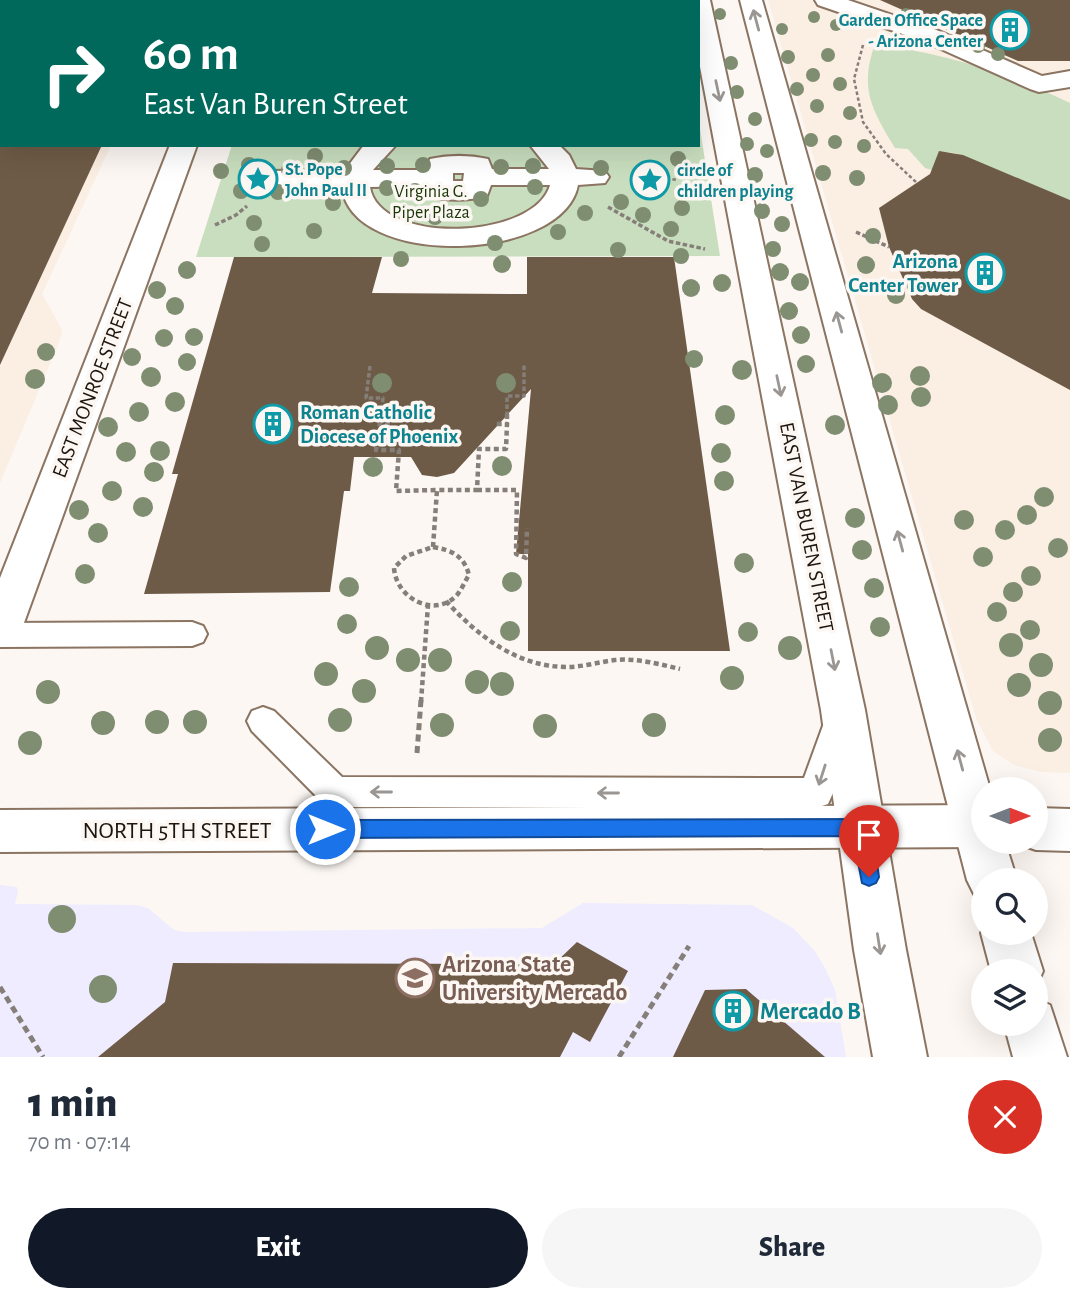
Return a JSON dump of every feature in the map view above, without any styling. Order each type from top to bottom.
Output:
[{"type":"main road","points":[[751,0],[971,794]]},
{"type":"main road","points":[[826,0],[931,36],[1039,84],[1070,79]]},
{"type":"main road","name":"EAST VAN BUREN STREET","points":[[700,5],[843,710],[880,950],[901,1057]]},
{"type":"main road","name":"EAST MONROE STREET","points":[[0,633],[183,147]]},
{"type":"main road","points":[[381,147],[367,158],[355,179],[361,204],[380,219],[455,251],[546,212],[579,177]]},
{"type":"main road","points":[[545,147],[579,177]]},
{"type":"main road","points":[[455,251],[460,171]]},
{"type":"main road","points":[[267,179],[355,179],[460,171],[579,177]]},
{"type":"main road","name":"NORTH 5TH STREET","points":[[0,831],[971,826]]},
{"type":"main road","points":[[1048,830],[1070,831]]},
{"type":"main road","points":[[1034,1036],[1040,1057]]},
{"type":"lane","points":[[0,633],[192,634]]},
{"type":"lane","points":[[263,721],[335,792],[816,793],[843,710]]},
{"type":"path","points":[[882,20],[864,42],[854,79],[863,122],[886,154],[917,183]]},
{"type":"path","points":[[579,177],[603,203],[638,226],[677,245],[705,249]]},
{"type":"path","points":[[666,180],[677,180]]},
{"type":"path","points":[[846,227],[889,247]]},
{"type":"path","points":[[477,490],[479,449],[506,449],[507,396],[524,396],[524,365]]},
{"type":"path","points":[[370,366],[366,398],[383,398],[376,450],[399,450],[396,491],[516,490],[516,554],[526,558],[527,528]]},
{"type":"path","points":[[380,423],[390,423]]},
{"type":"path","points":[[495,424],[507,424]]},
{"type":"path","points":[[433,547],[437,490]]},
{"type":"path","points":[[433,547],[455,552],[467,566],[469,575],[461,593],[446,601],[428,605],[404,598],[393,580],[394,570],[408,554],[433,547]]},
{"type":"path","points":[[446,601],[467,625],[486,641],[537,663],[566,667],[630,659],[680,669]]},
{"type":"path","points":[[417,754],[428,605]]},
{"type":"path","points":[[618,1057],[689,946]]},
{"type":"path","points":[[0,987],[43,1057]]},
{"type":"shaded area","points":[[768,0],[1070,0],[1070,773],[1041,772],[1014,765],[993,751],[976,718]]},
{"type":"shaded area","points":[[0,147],[110,147],[42,294],[62,330],[61,337],[0,483]]},
{"type":"shaded area","name":"Arizona State University Mercado","points":[[0,885],[17,887],[15,904],[137,905],[148,908],[174,930],[184,932],[542,928],[583,903],[752,905],[793,928],[814,950],[824,966],[835,990],[846,1057],[0,1057]]},
{"type":"green space","points":[[875,44],[927,53],[999,73],[1070,103],[1070,200],[955,153],[941,152],[935,171],[925,168],[908,149],[895,148],[870,99],[868,74]]},
{"type":"green space","name":"Virginia G. Piper Plaza","points":[[700,129],[720,256],[196,257],[231,147],[700,147]]},
{"type":"building","name":"Garden Office Space - Arizona Center","points":[[880,0],[1070,0],[1070,61],[1018,61]]},
{"type":"building","points":[[0,147],[101,147],[0,365]]},
{"type":"building","name":"Arizona Center Tower","points":[[939,151],[963,155],[1070,200],[1070,390],[921,309],[912,299],[889,247],[879,208],[930,174]]},
{"type":"building","name":"Roman Catholic Diocese of Phoenix","points":[[234,257],[382,257],[372,293],[527,294],[527,257],[674,257],[730,651],[528,651],[528,554],[516,554],[531,389],[454,473],[437,477],[422,475],[411,457],[354,457],[350,491],[344,491],[330,592],[144,594],[178,474],[172,474]]},
{"type":"building","points":[[577,942],[628,971],[590,1042],[573,1032],[560,1057],[98,1057],[165,1002],[173,963],[554,964]]},
{"type":"building","name":"Mercado B","points":[[746,989],[825,1057],[673,1057],[705,990]]},
{"type":"place","name":"Garden Office Space - Arizona Center","points":[[1010,30]]},
{"type":"place","name":"St. Pope John Paul II","points":[[258,179]]},
{"type":"place","name":"circle of children playing","points":[[650,180]]},
{"type":"place","name":"Arizona Center Tower","points":[[985,273]]},
{"type":"place","name":"Roman Catholic Diocese of Phoenix","points":[[273,424]]},
{"type":"place","name":"Arizona State University Mercado","points":[[415,978]]},
{"type":"place","name":"Mercado B","points":[[733,1011]]},
{"type":"route","points":[[325,829],[862,828],[869,877]]}]
